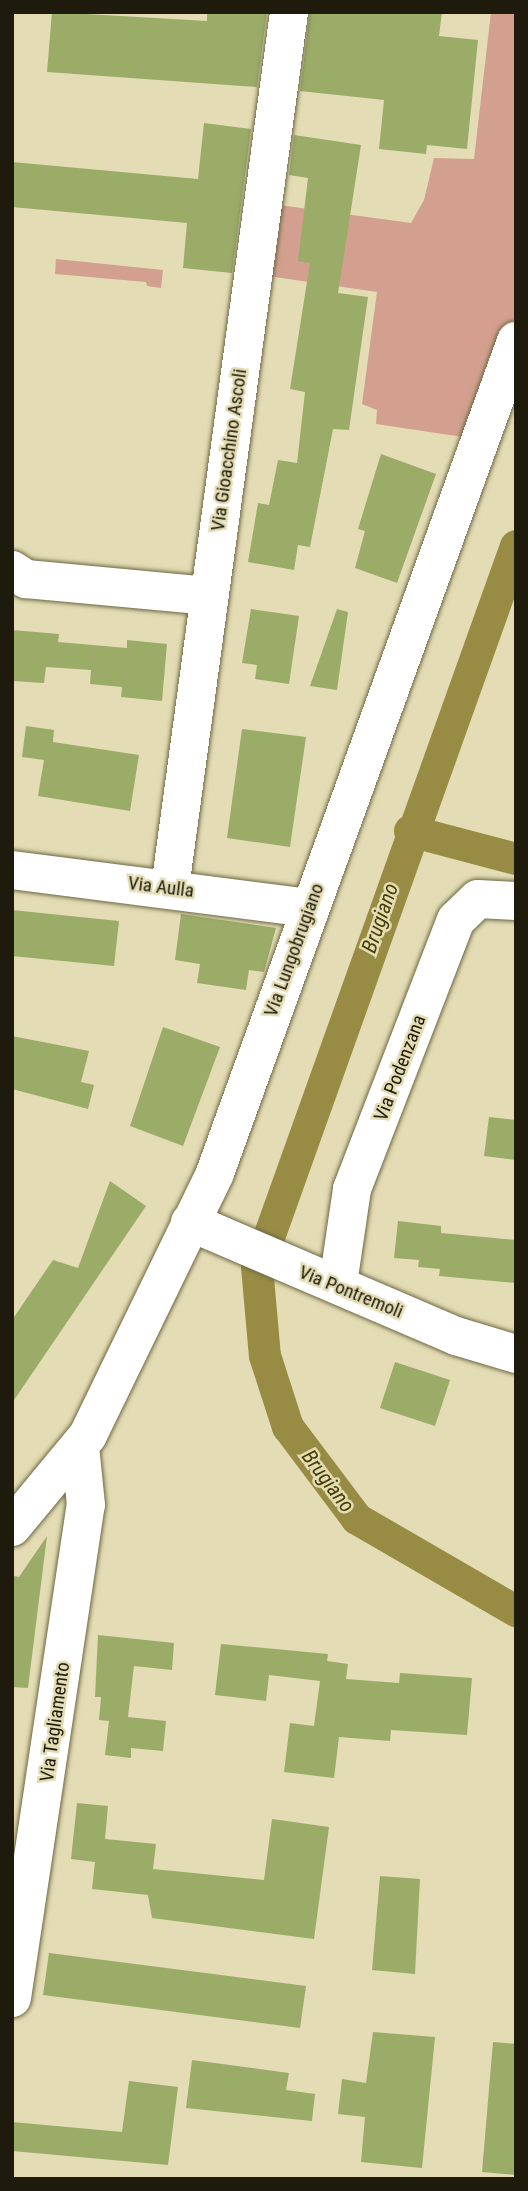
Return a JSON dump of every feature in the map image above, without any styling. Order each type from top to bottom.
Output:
[{"type":"street","name":"Via Gioacchino Ascoli","points":[[170,888],[289,12]]},
{"type":"street","name":"Via Lungobrugiano","points":[[12,1527],[93,1441],[204,1229],[215,1172],[516,341]]},
{"type":"street","points":[[12,570],[26,579],[208,596]]},
{"type":"street","name":"Via Aulla","points":[[12,870],[170,888],[309,908]]},
{"type":"street","name":"Via Podenzana","points":[[338,1284],[352,1189],[456,920],[478,899],[516,901]]},
{"type":"street","name":"Via Pontremoli","points":[[204,1229],[456,1336],[516,1354]]},
{"type":"street","name":"Via Tagliamento","points":[[12,1997],[86,1505],[93,1441]]},
{"type":"shaded area","points":[[491,12],[516,12],[516,313],[470,438],[376,424],[377,410],[362,404],[377,292],[268,276],[279,205],[411,223],[424,200],[434,158],[474,159]]},
{"type":"shaded area","points":[[56,259],[163,270],[161,288],[147,286],[146,282],[55,274]]},
{"type":"building","points":[[52,12],[207,21],[207,12],[267,12],[257,87],[47,72]]},
{"type":"building","points":[[310,12],[442,12],[439,36],[478,40],[467,149],[427,145],[426,154],[379,149],[384,100],[300,91]]},
{"type":"building","points":[[204,123],[251,129],[232,273],[183,268],[187,223],[12,207],[12,162],[198,179]]},
{"type":"building","points":[[294,135],[361,145],[338,293],[368,297],[349,430],[333,429],[310,547],[298,545],[294,570],[248,562],[258,503],[269,505],[278,460],[297,463],[305,392],[290,389],[310,263],[298,261],[308,178],[289,175]]},
{"type":"building","points":[[381,454],[436,474],[397,583],[355,568],[365,531],[358,529]]},
{"type":"building","points":[[251,609],[299,616],[289,684],[255,679],[257,665],[242,663]]},
{"type":"building","points":[[337,609],[348,612],[337,690],[310,686]]},
{"type":"building","points":[[12,630],[59,634],[58,642],[127,648],[127,640],[167,644],[162,701],[121,697],[122,687],[90,684],[91,670],[46,667],[44,683],[12,681]]},
{"type":"building","points":[[26,726],[54,730],[53,742],[139,755],[130,811],[38,796],[44,760],[22,757]]},
{"type":"building","points":[[242,729],[306,737],[290,847],[227,838]]},
{"type":"building","points":[[12,910],[119,921],[114,966],[12,956]]},
{"type":"building","points":[[181,914],[276,928],[264,972],[249,970],[246,990],[197,983],[200,964],[175,960]]},
{"type":"building","points":[[163,1027],[220,1047],[183,1146],[130,1126]]},
{"type":"building","points":[[12,1036],[89,1051],[81,1082],[94,1085],[88,1109],[12,1089]]},
{"type":"building","points":[[489,1117],[516,1120],[516,1160],[484,1156]]},
{"type":"building","points":[[110,1181],[146,1206],[12,1403],[12,1320],[53,1260],[78,1268]]},
{"type":"building","points":[[398,1221],[441,1226],[441,1233],[516,1240],[516,1283],[439,1276],[440,1269],[418,1267],[419,1260],[394,1258]]},
{"type":"building","points":[[395,1362],[450,1380],[435,1426],[380,1408]]},
{"type":"building","points":[[47,1536],[28,1688],[12,1687],[14,1576],[19,1577]]},
{"type":"building","points":[[98,1635],[174,1643],[172,1670],[134,1666],[128,1717],[166,1721],[163,1751],[131,1748],[131,1758],[105,1755],[109,1721],[99,1720],[101,1697],[95,1697]]},
{"type":"building","points":[[221,1644],[328,1654],[327,1661],[348,1664],[346,1679],[399,1683],[400,1673],[472,1678],[467,1735],[391,1730],[390,1741],[339,1737],[334,1778],[284,1772],[290,1723],[314,1726],[320,1681],[269,1675],[266,1701],[215,1695]]},
{"type":"building","points":[[77,1803],[108,1806],[105,1839],[156,1844],[153,1869],[264,1880],[272,1819],[329,1827],[314,1939],[152,1918],[148,1895],[92,1889],[95,1862],[71,1859]]},
{"type":"building","points":[[380,1876],[420,1879],[415,1974],[372,1970]]},
{"type":"building","points":[[49,1953],[306,1986],[300,2028],[43,1995]]},
{"type":"building","points":[[373,2032],[435,2037],[422,2168],[361,2162],[365,2117],[338,2114],[342,2079],[366,2083]]},
{"type":"building","points":[[493,2042],[516,2044],[516,2175],[482,2172]]},
{"type":"building","points":[[192,2060],[289,2073],[286,2090],[315,2094],[312,2121],[186,2108]]},
{"type":"building","points":[[129,2081],[178,2087],[168,2165],[12,2151],[12,2122],[122,2132]]},
{"type":"waterway","name":"Brugiano","points":[[267,1243],[516,546]]},
{"type":"waterway","name":"Brugiano","points":[[410,831],[516,859]]},
{"type":"waterway","name":"Brugiano","points":[[257,1267],[265,1356],[288,1427],[357,1519],[516,1611]]}]
